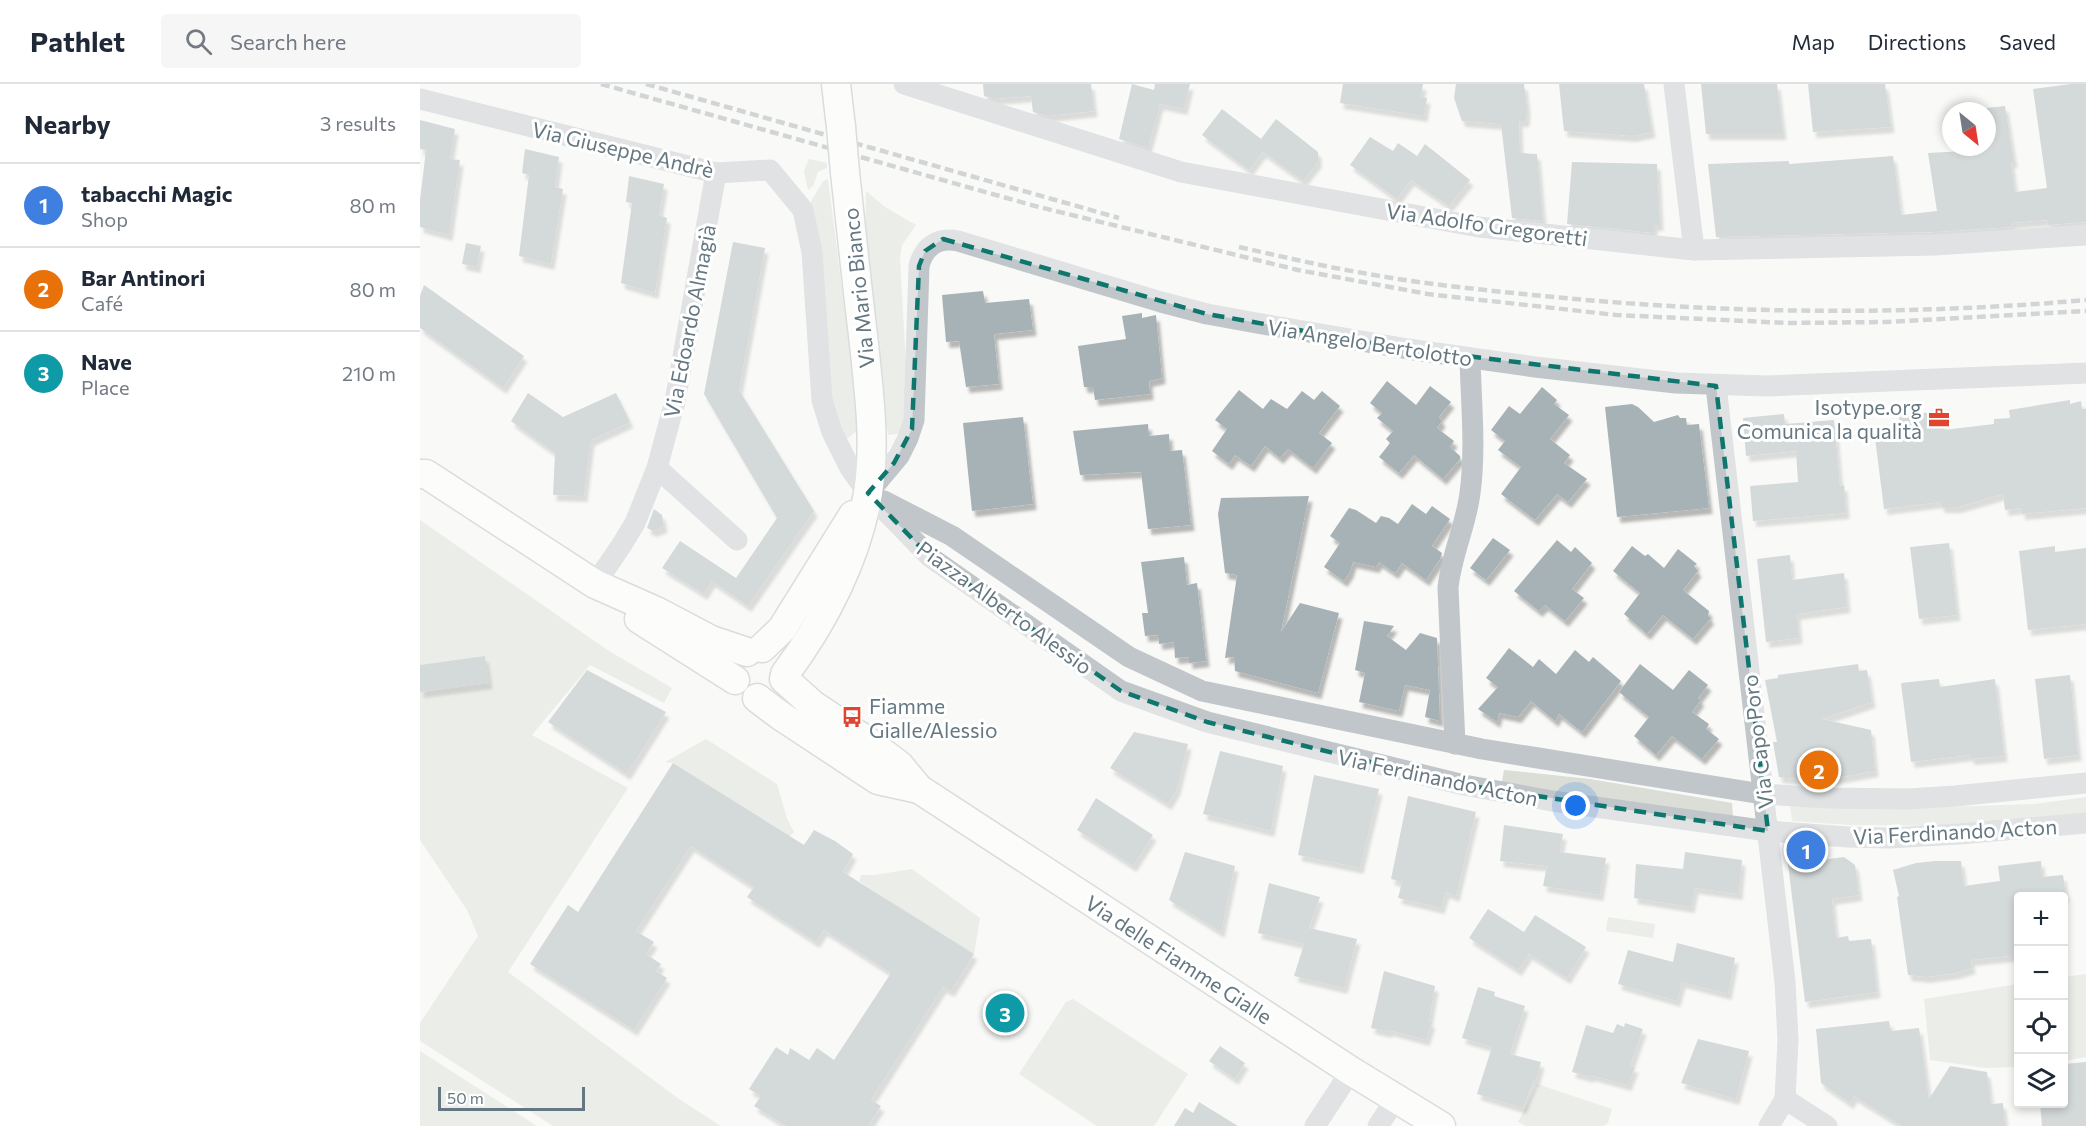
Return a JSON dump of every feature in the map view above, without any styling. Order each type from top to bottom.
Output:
[{"type":"street","name":"Via Mario Bianco","points":[[836,84],[871,415],[872,442],[868,493]]},
{"type":"street","name":"Via Adolfo Gregoretti","points":[[904,84],[1181,172],[1479,227],[1694,250],[1935,245],[2086,235]]},
{"type":"street","points":[[1674,84],[1694,250]]},
{"type":"street","name":"Via Giuseppe Andrè","points":[[420,99],[716,173],[770,170],[802,210],[812,252],[824,409],[842,455],[868,493]]},
{"type":"street","name":"Via Edoardo Almagià","points":[[599,585],[631,530],[657,468],[675,401],[716,173]]},
{"type":"street","name":"Via Angelo Bertolotto","points":[[868,493],[894,463],[912,429],[916,392],[919,266],[925,251],[943,239],[958,241],[1207,314],[1470,358],[1658,381],[1716,386],[1773,386],[2086,373]]},
{"type":"street","name":"Via Ferdinando Acton","points":[[1455,744],[1448,588],[1451,562],[1466,515],[1471,485],[1470,358]]},
{"type":"street","name":"Via Capo Poro","points":[[1716,386],[1786,998],[1788,1040],[1785,1100]]},
{"type":"street","points":[[657,468],[737,540]]},
{"type":"street","points":[[422,471],[599,585],[646,625],[735,680],[745,693],[757,698],[774,694],[815,627],[846,567],[868,493]]},
{"type":"street","points":[[735,680],[737,661],[782,629],[868,493]]},
{"type":"street","name":"Piazza Alberto Alessio","points":[[868,493],[952,536],[1130,657]]},
{"type":"street","name":"Piazza Alberto Alessio","points":[[868,493],[930,557],[1121,691]]},
{"type":"street","points":[[599,585],[711,640],[776,654],[783,664],[784,676]]},
{"type":"street","name":"Via Ferdinando Acton","points":[[1130,657],[1202,691],[1455,744],[1762,794],[1909,799],[2086,783]]},
{"type":"street","name":"Via delle Fiamme Gialle","points":[[784,676],[813,705],[899,765],[919,789],[1351,1071],[1441,1126]]},
{"type":"street","name":"Via Ferdinando Acton","points":[[1121,691],[1207,722],[1473,787],[1541,800],[1768,831],[1848,837],[1889,838],[1959,834],[2086,823]]},
{"type":"street","name":"Via delle Fiamme Gialle","points":[[757,698],[879,780],[919,789]]},
{"type":"street","points":[[1315,1126],[1351,1071]]},
{"type":"street","points":[[1378,1126],[1396,1099]]},
{"type":"street","points":[[1769,1126],[1785,1100],[1827,1126]]},
{"type":"highlighted area","points":[[943,239],[1207,314],[1408,349],[1716,386],[1768,831],[1464,785],[1207,722],[1121,691],[930,557],[868,493],[894,463],[912,429],[919,266],[925,251]]},
{"type":"shaded area","points":[[809,159],[827,163],[827,168],[818,172],[813,186],[808,190],[804,171]]},
{"type":"shaded area","points":[[828,179],[859,423],[858,430],[848,438],[842,438],[830,408],[810,203],[823,181]]},
{"type":"shaded area","points":[[866,191],[885,207],[916,225],[902,245],[900,258],[907,381],[906,433],[888,435],[865,244]]},
{"type":"shaded area","points":[[420,520],[609,651],[672,688],[664,703],[590,665],[532,735],[628,788],[508,972],[679,1099],[721,1126],[553,1126],[420,1041],[420,1023],[478,936],[467,910],[420,840]]},
{"type":"shaded area","points":[[706,739],[777,784],[787,819],[794,832],[789,837],[673,763],[665,762]]},
{"type":"shaded area","points":[[1504,770],[1590,779],[1732,803],[1733,817],[1501,787]]},
{"type":"shaded area","points":[[2086,797],[2086,817],[1985,826],[1849,825],[1792,821],[1790,806],[1915,808],[2035,804]]},
{"type":"shaded area","points":[[912,869],[980,918],[974,954],[950,941],[859,881],[861,875]]},
{"type":"shaded area","points":[[1608,917],[1655,924],[1653,938],[1606,931]]},
{"type":"shaded area","points":[[2086,974],[2086,1057],[2068,1060],[2068,1000],[2068,976]]},
{"type":"shaded area","points":[[2014,985],[2014,1067],[1986,1068],[1930,1060],[1924,999]]},
{"type":"shaded area","points":[[1073,999],[1188,1074],[1154,1126],[1097,1126],[1019,1074],[1066,1002]]},
{"type":"shaded area","points":[[420,1051],[537,1126],[420,1126]]},
{"type":"shaded area","points":[[1537,1084],[1612,1109],[1608,1123],[1604,1126],[1526,1126],[1518,1122]]},
{"type":"building","points":[[983,84],[1091,84],[1094,111],[1048,116],[1033,112],[1031,96],[994,99],[984,96]]},
{"type":"building","points":[[1132,84],[1154,90],[1155,84],[1190,84],[1184,109],[1160,104],[1148,148],[1119,139]]},
{"type":"building","points":[[1343,84],[1423,84],[1421,97],[1427,98],[1424,116],[1340,103]]},
{"type":"building","points":[[1456,84],[1524,84],[1527,108],[1526,121],[1519,121],[1520,153],[1537,154],[1543,221],[1512,218],[1501,124],[1462,121],[1454,98]]},
{"type":"building","points":[[1559,84],[1644,84],[1652,132],[1633,136],[1564,131]]},
{"type":"building","points":[[1701,84],[1777,84],[1783,134],[1706,134]]},
{"type":"building","points":[[1808,84],[1885,84],[1891,127],[1813,132]]},
{"type":"building","points":[[2086,84],[2086,222],[2048,225],[2047,220],[2011,223],[2012,227],[1934,232],[1716,237],[1708,164],[1789,161],[1789,164],[1893,156],[1901,215],[1937,211],[1928,153],[1942,152],[1942,156],[1996,156],[1996,107],[2005,106],[2014,162],[2011,162],[2015,192],[2047,188],[2033,89]]},
{"type":"building","points":[[1222,109],[1261,139],[1276,119],[1318,152],[1318,162],[1303,181],[1263,152],[1249,170],[1202,135]]},
{"type":"building","points":[[420,120],[455,129],[450,159],[460,160],[449,235],[420,227],[420,200],[426,150],[420,149]]},
{"type":"building","points":[[1370,137],[1393,151],[1398,143],[1417,156],[1425,144],[1470,180],[1449,206],[1411,180],[1397,199],[1350,165]]},
{"type":"building","points":[[525,149],[559,157],[555,187],[563,189],[551,264],[519,256],[529,175],[522,173]]},
{"type":"building","points":[[1572,162],[1657,164],[1660,225],[1654,225],[1654,233],[1567,224]]},
{"type":"building","points":[[629,176],[664,184],[659,215],[667,218],[655,293],[621,283],[632,203],[626,202]]},
{"type":"building","points":[[733,242],[765,248],[739,390],[814,511],[748,606],[712,581],[704,594],[662,568],[680,541],[736,578],[777,518],[704,394]]},
{"type":"building","points":[[466,243],[481,246],[477,267],[462,264]]},
{"type":"building","points":[[424,285],[524,356],[503,388],[420,328],[420,296]]},
{"type":"building","points":[[983,291],[985,303],[1029,299],[1033,330],[994,334],[999,384],[966,387],[959,341],[946,342],[942,295]]},
{"type":"building","points":[[1142,313],[1142,318],[1156,315],[1162,378],[1149,381],[1150,394],[1095,400],[1093,387],[1084,387],[1078,346],[1126,339],[1122,316]]},
{"type":"building","points":[[1387,381],[1416,405],[1430,386],[1451,402],[1439,417],[1442,421],[1437,428],[1454,441],[1450,447],[1460,456],[1460,459],[1443,479],[1414,455],[1399,473],[1379,457],[1390,443],[1386,439],[1393,431],[1377,418],[1382,413],[1370,403]]},
{"type":"building","points":[[1542,387],[1557,400],[1554,404],[1569,415],[1550,439],[1570,455],[1564,463],[1587,479],[1568,502],[1557,494],[1535,520],[1501,494],[1521,467],[1498,450],[1505,441],[1491,430],[1509,406],[1520,414]]},
{"type":"building","points":[[1239,390],[1263,409],[1271,399],[1287,409],[1302,391],[1314,400],[1322,391],[1340,406],[1319,433],[1332,443],[1313,468],[1288,449],[1280,458],[1265,446],[1251,466],[1235,455],[1229,464],[1212,451],[1227,429],[1215,420]]},
{"type":"building","points":[[528,393],[563,417],[616,393],[630,422],[591,440],[584,496],[553,495],[555,453],[511,421]]},
{"type":"building","points":[[2070,400],[2070,404],[2081,401],[2082,409],[2086,409],[2086,508],[2022,514],[2021,508],[2005,510],[2003,494],[1958,507],[1941,507],[1940,502],[1884,509],[1874,430],[1901,427],[1898,414],[1943,412],[1944,430],[1994,424],[1994,419],[2010,418],[2009,410]]},
{"type":"building","points":[[1632,404],[1654,422],[1678,415],[1680,418],[1686,418],[1687,425],[1699,424],[1709,508],[1617,517],[1605,407]]},
{"type":"building","points":[[1784,414],[1785,424],[1834,420],[1840,486],[1844,485],[1846,513],[1753,521],[1750,486],[1798,482],[1796,451],[1746,456],[1743,418]]},
{"type":"building","points":[[1023,417],[1033,504],[972,511],[963,423]]},
{"type":"building","points":[[1148,424],[1149,436],[1169,434],[1170,451],[1182,450],[1191,525],[1148,529],[1141,472],[1080,475],[1073,431]]},
{"type":"building","points":[[1309,496],[1281,632],[1300,603],[1339,613],[1318,693],[1235,671],[1234,657],[1225,658],[1237,575],[1225,573],[1218,514],[1221,498]]},
{"type":"building","points":[[1412,504],[1426,514],[1432,506],[1450,519],[1432,546],[1442,553],[1426,580],[1402,563],[1395,573],[1379,562],[1376,567],[1353,562],[1344,581],[1324,567],[1340,543],[1330,536],[1349,508],[1376,523],[1381,516],[1398,524]]},
{"type":"building","points":[[654,509],[662,515],[664,527],[653,531],[647,528]]},
{"type":"building","points":[[1493,538],[1510,550],[1486,580],[1470,568]]},
{"type":"building","points":[[1557,540],[1571,552],[1575,547],[1592,563],[1572,589],[1584,598],[1565,621],[1545,605],[1539,611],[1514,591]]},
{"type":"building","points":[[1949,543],[1957,615],[1919,619],[1910,547]]},
{"type":"building","points":[[1632,546],[1645,556],[1648,554],[1664,568],[1678,549],[1697,564],[1694,566],[1698,571],[1683,590],[1709,611],[1708,616],[1711,618],[1693,639],[1663,615],[1647,634],[1624,614],[1640,593],[1613,571]]},
{"type":"building","points":[[2055,546],[2055,552],[2086,548],[2086,624],[2028,630],[2019,551]]},
{"type":"building","points":[[1790,555],[1792,580],[1844,573],[1847,607],[1797,614],[1799,638],[1766,642],[1757,559]]},
{"type":"building","points":[[1184,557],[1187,585],[1197,583],[1206,661],[1189,663],[1189,657],[1175,658],[1174,642],[1159,644],[1158,635],[1145,636],[1142,613],[1148,613],[1141,562]]},
{"type":"building","points":[[1364,621],[1394,626],[1387,636],[1406,650],[1420,633],[1437,638],[1440,721],[1425,717],[1430,690],[1405,685],[1399,711],[1359,702],[1365,673],[1355,670]]},
{"type":"building","points":[[1509,648],[1533,667],[1539,659],[1556,674],[1575,650],[1589,662],[1593,657],[1621,681],[1582,732],[1559,714],[1555,721],[1531,701],[1518,717],[1499,713],[1497,722],[1478,709],[1498,687],[1486,678]]},
{"type":"building","points":[[485,656],[489,683],[420,692],[420,665]]},
{"type":"building","points":[[1640,664],[1673,690],[1689,670],[1708,685],[1698,698],[1701,700],[1692,712],[1709,724],[1706,729],[1719,739],[1702,759],[1672,736],[1656,755],[1634,736],[1649,717],[1619,692]]},
{"type":"building","points":[[1858,664],[1859,671],[1867,670],[1872,702],[1822,719],[1871,730],[1875,771],[1820,781],[1779,777],[1773,742],[1777,742],[1765,680],[1778,678],[1778,675]]},
{"type":"building","points":[[587,670],[666,712],[627,774],[548,722]]},
{"type":"building","points":[[2070,675],[2078,755],[2044,759],[2035,679]]},
{"type":"building","points":[[1939,679],[1940,687],[1995,679],[2004,756],[1971,759],[1970,755],[1911,762],[1901,683]]},
{"type":"building","points":[[1134,732],[1188,744],[1177,789],[1168,804],[1110,768]]},
{"type":"building","points":[[1220,751],[1283,766],[1271,831],[1203,814]]},
{"type":"building","points":[[673,763],[804,845],[814,830],[835,841],[853,854],[843,872],[974,954],[951,991],[943,987],[871,1100],[881,1106],[868,1126],[786,1126],[754,1106],[761,1096],[749,1089],[776,1047],[788,1055],[790,1048],[809,1060],[817,1048],[834,1060],[891,973],[824,930],[816,942],[747,897],[754,887],[691,846],[636,931],[654,942],[646,954],[661,964],[656,971],[667,978],[634,1030],[530,964],[568,905],[578,912]]},
{"type":"building","points":[[1314,775],[1379,789],[1360,868],[1298,855]]},
{"type":"building","points":[[1408,796],[1476,812],[1456,896],[1446,892],[1441,908],[1398,898],[1402,882],[1391,879]]},
{"type":"building","points":[[1096,798],[1153,835],[1133,866],[1077,830]]},
{"type":"building","points":[[1504,825],[1563,834],[1560,852],[1606,858],[1600,895],[1543,886],[1547,866],[1500,861]]},
{"type":"building","points":[[1786,848],[1817,848],[1822,860],[1844,857],[1855,865],[1859,895],[1832,899],[1836,938],[1848,936],[1849,941],[1871,939],[1877,992],[1805,1002]]},
{"type":"building","points":[[1185,852],[1235,866],[1221,932],[1169,900]]},
{"type":"building","points":[[1685,852],[1742,860],[1739,894],[1695,888],[1691,907],[1634,898],[1636,864],[1683,869]]},
{"type":"building","points":[[1961,861],[1964,886],[2000,881],[1998,866],[2041,861],[2042,877],[2063,875],[2065,892],[2014,892],[2014,956],[1971,960],[1972,968],[1956,973],[1926,977],[1908,975],[1897,897],[1899,896],[1893,870],[1916,863]]},
{"type":"building","points":[[1269,883],[1320,897],[1309,928],[1357,939],[1344,988],[1294,976],[1304,944],[1258,933]]},
{"type":"building","points":[[1488,909],[1524,932],[1535,915],[1586,947],[1567,978],[1529,954],[1518,970],[1469,938]]},
{"type":"building","points":[[1677,943],[1735,958],[1728,994],[1682,982],[1677,1001],[1618,984],[1628,950],[1673,962]]},
{"type":"building","points":[[1384,971],[1435,986],[1429,1022],[1432,1022],[1426,1040],[1389,1030],[1388,1032],[1371,1028]]},
{"type":"building","points":[[1478,987],[1495,992],[1494,996],[1525,1006],[1510,1054],[1541,1062],[1536,1080],[1534,1080],[1523,1108],[1477,1094],[1492,1047],[1462,1038]]},
{"type":"building","points":[[1889,1021],[1891,1031],[1919,1028],[1929,1099],[1950,1066],[1987,1072],[1991,1104],[2003,1103],[2005,1126],[1902,1126],[1854,1096],[1850,1103],[1821,1083],[1816,1029]]},
{"type":"building","points":[[1625,1023],[1643,1029],[1630,1066],[1635,1067],[1628,1085],[1572,1072],[1586,1025],[1613,1033],[1617,1024],[1624,1027]]},
{"type":"building","points":[[1698,1039],[1749,1051],[1736,1099],[1681,1083]]},
{"type":"building","points":[[1220,1046],[1245,1063],[1235,1079],[1209,1061]]},
{"type":"building","points":[[2086,1062],[2086,1126],[2042,1126],[2040,1108],[2068,1108],[2068,1064]]},
{"type":"building","points":[[1199,1102],[1238,1126],[1174,1126],[1185,1108],[1193,1113]]},
{"type":"railway","points":[[601,84],[1035,206],[1298,270],[1428,294],[1616,315],[1788,323],[1887,322],[2086,311]]},
{"type":"railway","points":[[646,84],[1119,218]]},
{"type":"railway","points":[[1239,247],[1347,270],[1430,284],[1611,302],[1747,309],[1882,311],[2086,300]]},
{"type":"place","name":"Isotype.org Comunica la qualità","points":[[1939,418]]},
{"type":"place","name":"Fiamme Gialle/Alessio","points":[[852,717]]},
{"type":"place","name":"Bar Antinori","points":[[1819,770]]},
{"type":"place","name":"tabacchi Magic","points":[[1806,850]]},
{"type":"place","name":"Nave","points":[[1005,1013]]}]
